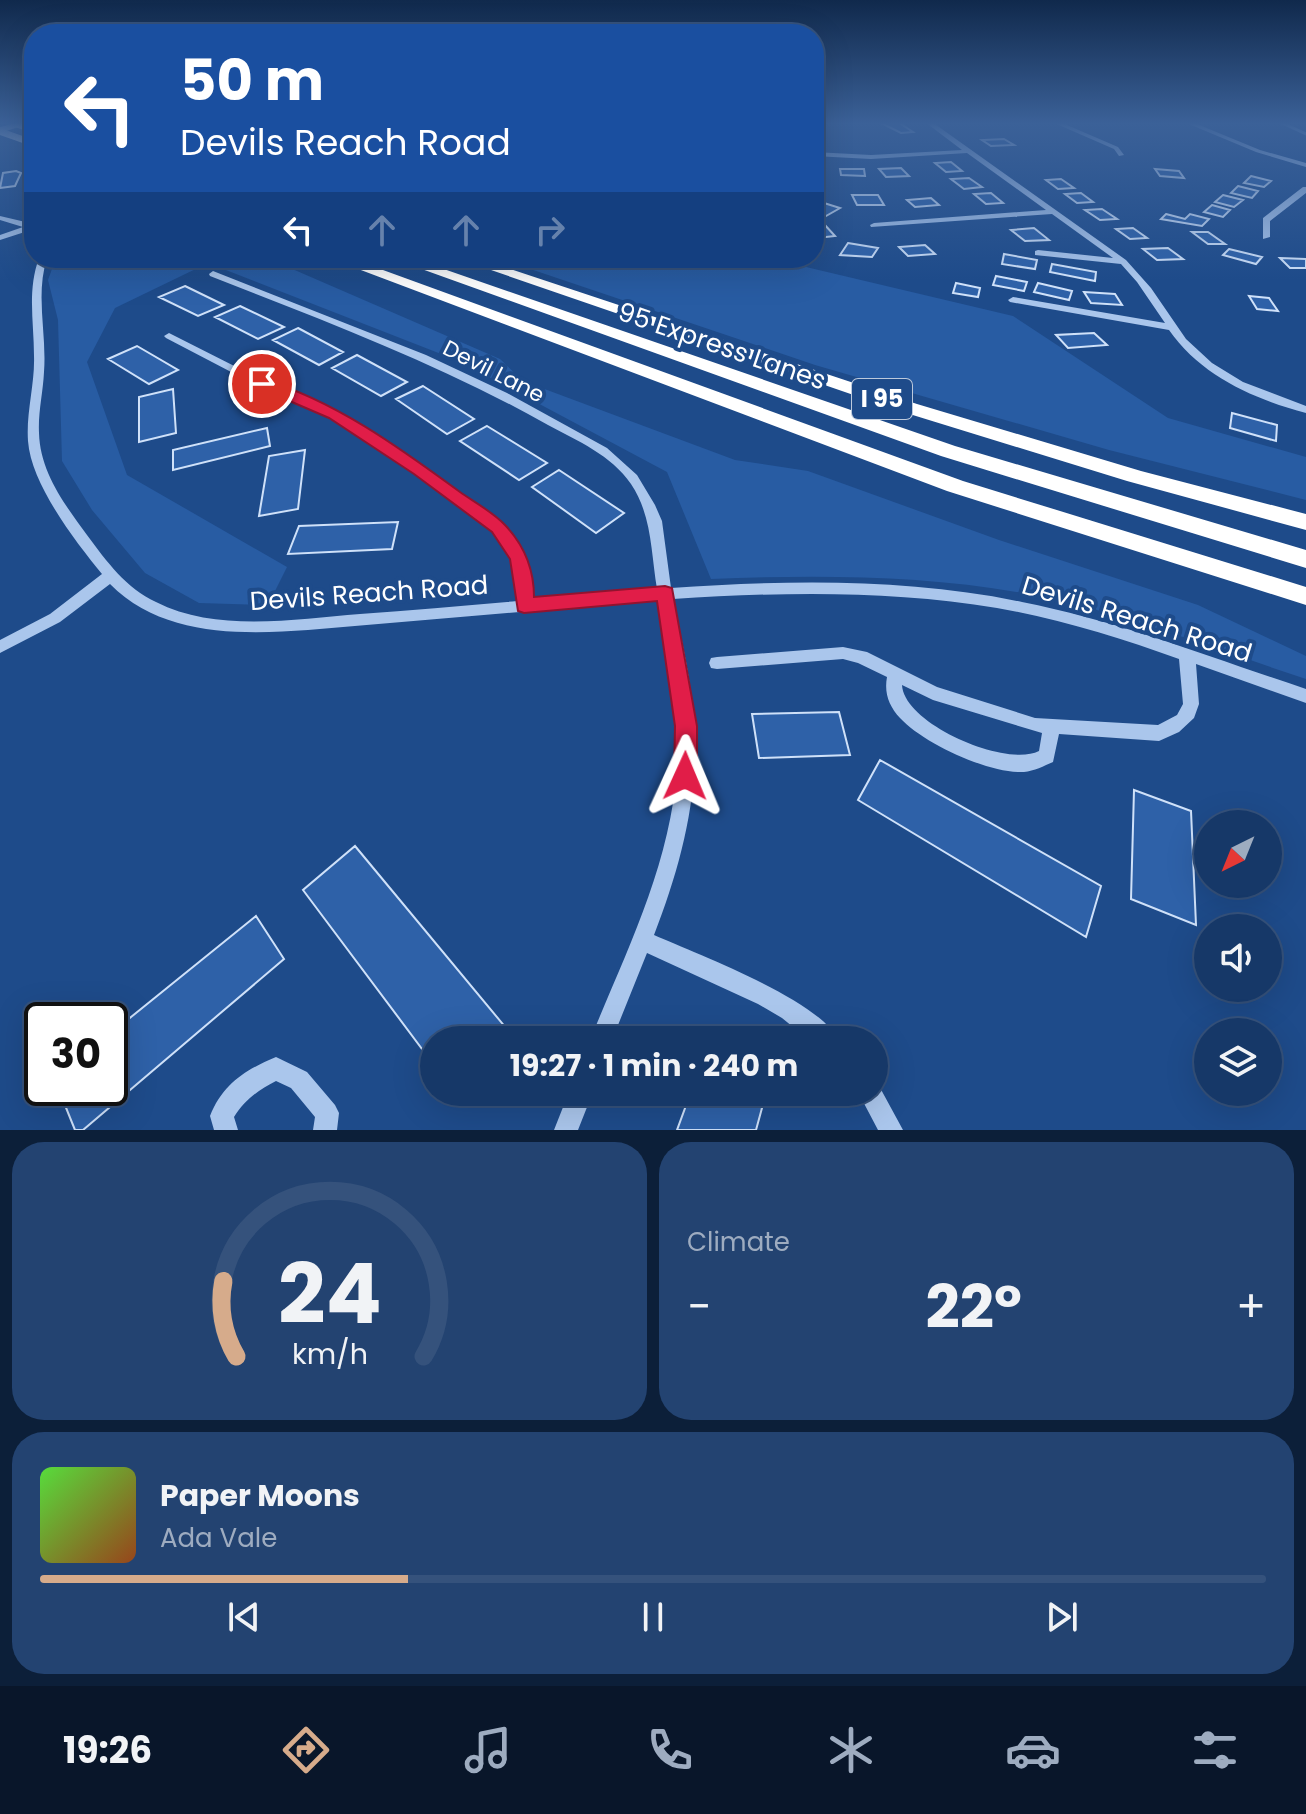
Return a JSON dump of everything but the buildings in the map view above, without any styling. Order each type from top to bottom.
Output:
[{"type":"highway","name":"I 95","points":[[363,268],[955,486],[1306,596]]},
{"type":"highway","name":"95 Express Lanes","points":[[426,268],[932,446],[1306,559]]},
{"type":"highway","name":"I 95","points":[[493,268],[910,408],[1135,476],[1306,522]]},
{"type":"street","points":[[1003,175],[1141,278],[1195,354],[1251,389],[1306,410]]},
{"type":"street","points":[[1266,237],[1266,220],[1306,189]]},
{"type":"street","points":[[874,225],[1053,212]]},
{"type":"street","points":[[0,218],[24,225]]},
{"type":"street","points":[[0,238],[24,230]]},
{"type":"street","points":[[1038,253],[1123,262]]},
{"type":"street","name":"Devils Reach Road","points":[[40,268],[36,283],[41,344],[34,416],[37,460],[45,480],[111,575],[127,592],[151,607],[185,619],[231,626],[665,593],[845,589],[910,592],[1044,612],[1306,696]]},
{"type":"street","name":"Devil Lane","points":[[213,274],[448,367],[604,452],[636,480],[648,500],[655,521],[686,726],[685,776],[678,831],[668,866],[607,1026]]},
{"type":"street","points":[[1013,300],[1174,328]]},
{"type":"street","points":[[169,336],[262,384],[334,415],[420,470],[498,528],[519,558],[525,581],[524,606]]},
{"type":"street","points":[[0,647],[55,618],[111,575]]},
{"type":"street","points":[[717,663],[843,653],[861,657],[895,677],[933,693],[1035,725],[1159,733],[1177,727],[1187,719],[1192,705],[1187,657]]},
{"type":"street","points":[[895,677],[893,687],[897,702],[909,716],[973,752],[1014,764],[1034,764],[1047,756],[1052,726]]},
{"type":"street","points":[[641,940],[766,996],[810,1026]]},
{"type":"street","points":[[226,1130],[222,1116],[229,1099],[249,1080],[276,1069],[299,1080],[327,1113],[325,1130]]},
{"type":"street","points":[[566,1130],[575,1106]]},
{"type":"street","points":[[878,1106],[891,1130]]},
{"type":"shaded area","points":[[52,268],[198,268],[115,308],[87,362],[127,475],[287,567],[268,605],[199,603],[145,573],[92,510],[62,461],[58,320],[48,280]]},
{"type":"shaded area","points":[[221,268],[290,268],[500,359],[523,381],[735,460],[808,471],[999,540],[1198,605],[1306,656],[1306,679],[1114,615],[1041,596],[994,588],[853,577],[711,579],[667,472],[459,361]]},
{"type":"shaded area","points":[[528,268],[810,268],[1013,316],[1168,418],[1306,457],[1306,500],[1109,450],[815,365]]},
{"type":"route","points":[[262,384],[334,415],[420,470],[498,528],[519,558],[525,581],[524,606],[665,593],[686,726],[685,776]]}]
